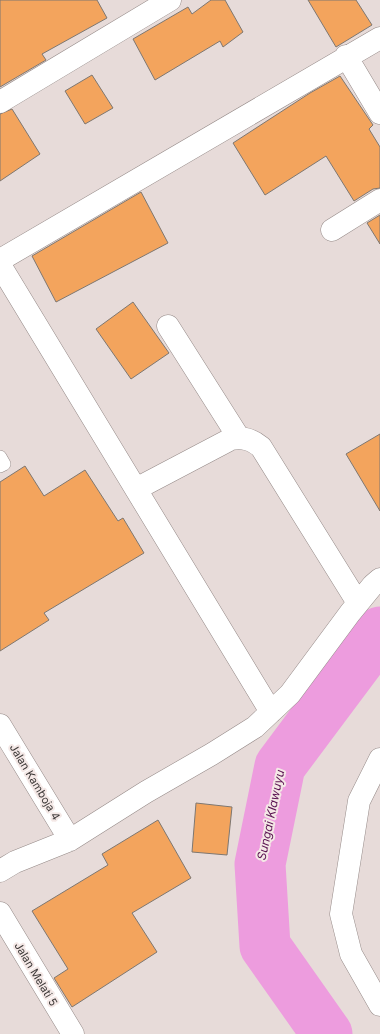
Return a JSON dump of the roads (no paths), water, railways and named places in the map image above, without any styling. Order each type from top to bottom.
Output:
[{"type":"street","points":[[0,102],[170,0]]},
{"type":"street","points":[[0,260],[346,56],[380,38]]},
{"type":"street","points":[[346,56],[380,113]]},
{"type":"street","points":[[332,230],[380,200]]},
{"type":"street","points":[[0,265],[271,712]]},
{"type":"street","points":[[168,326],[239,438]]},
{"type":"street","points":[[136,489],[213,447],[231,439],[239,438],[249,440],[261,447],[358,603]]},
{"type":"street","points":[[0,871],[15,862],[70,840],[146,792],[255,727],[290,694],[358,603],[380,578]]},
{"type":"street","name":"Jalan Kamboja 4","points":[[0,725],[70,840]]},
{"type":"street","points":[[380,759],[360,800],[341,914],[350,954],[380,1006]]},
{"type":"street","name":"Jalan Melati 5","points":[[0,913],[73,1034]]},
{"type":"lane","points":[[0,457],[4,464],[0,466]]},
{"type":"waterway","name":"Sungai Klawuyu","points":[[327,1034],[265,946],[260,864],[280,766],[380,632]]}]
